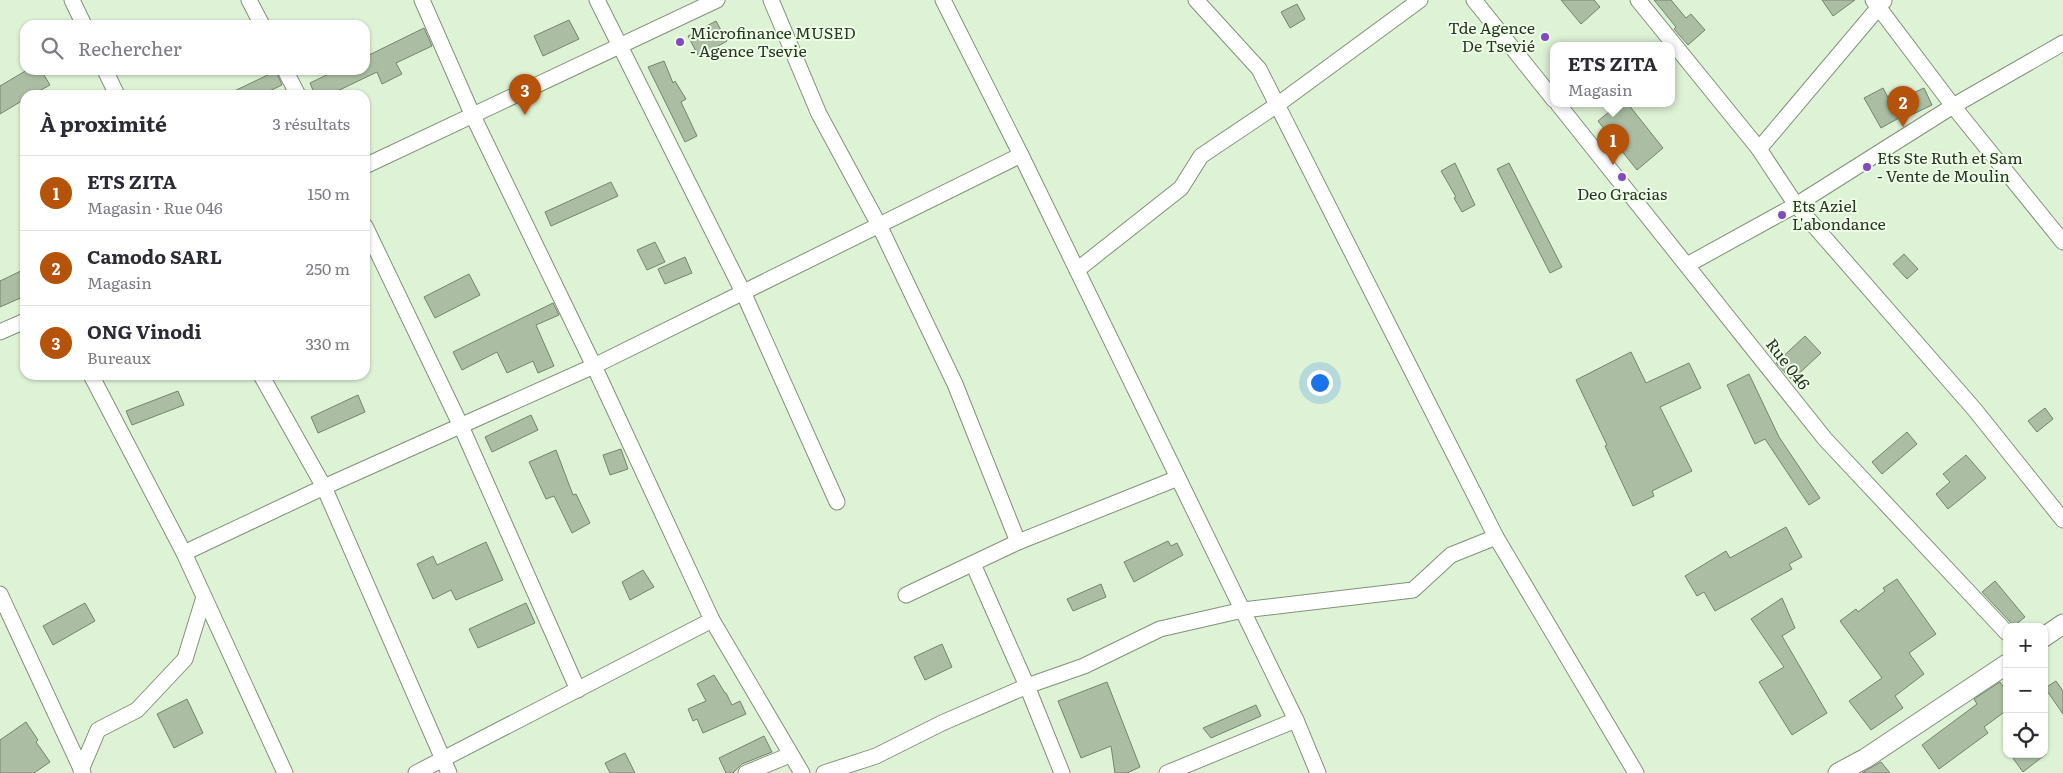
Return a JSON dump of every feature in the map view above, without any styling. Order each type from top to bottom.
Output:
[{"type":"street","points":[[72,0],[82,20]]},
{"type":"street","points":[[249,0],[259,20]]},
{"type":"street","points":[[422,0],[473,116],[594,366],[712,620],[802,773]]},
{"type":"street","points":[[597,0],[744,292],[837,502]]},
{"type":"street","points":[[370,164],[717,0]]},
{"type":"street","points":[[771,0],[819,114],[879,225],[955,384],[1018,542]]},
{"type":"street","points":[[943,0],[1296,720],[1318,773]]},
{"type":"street","points":[[1196,0],[1259,69],[1496,537],[1636,773]]},
{"type":"street","points":[[1077,270],[1181,188],[1201,156],[1277,105],[1420,0]]},
{"type":"street","points":[[1474,0],[1550,95]]},
{"type":"street","points":[[1638,0],[1672,42]]},
{"type":"street","points":[[1759,149],[1879,2],[1952,106],[2063,242]]},
{"type":"street","points":[[1687,265],[1796,205],[1952,106],[2063,43]]},
{"type":"street","points":[[1675,46],[1759,149],[1796,205],[1975,410],[2063,520]]},
{"type":"street","points":[[107,75],[115,90]]},
{"type":"street","points":[[288,75],[296,90]]},
{"type":"street","name":"Rue 046","points":[[1560,107],[1825,439],[2003,629]]},
{"type":"street","points":[[184,553],[324,487],[594,366],[1020,155]]},
{"type":"street","points":[[370,236],[461,426],[578,690]]},
{"type":"street","points":[[0,332],[20,323]]},
{"type":"street","points":[[94,380],[184,553],[285,773]]},
{"type":"street","points":[[264,380],[324,487],[446,767]]},
{"type":"street","points":[[906,595],[1018,542],[1178,478]]},
{"type":"street","points":[[824,773],[876,756],[942,723],[1027,686],[1084,666],[1160,629],[1242,610],[1413,590],[1451,555],[1496,537]]},
{"type":"street","points":[[973,564],[1027,686],[1062,773]]},
{"type":"street","points":[[0,594],[82,772]]},
{"type":"street","points":[[82,772],[98,730],[137,710],[185,659],[204,598]]},
{"type":"street","points":[[416,773],[446,767],[578,690],[712,620]]},
{"type":"street","points":[[2048,635],[2063,624]]},
{"type":"street","points":[[1838,773],[1866,758],[2003,667]]},
{"type":"street","points":[[1167,773],[1296,720]]},
{"type":"street","points":[[746,773],[790,755]]},
{"type":"building","points":[[1561,0],[1594,0],[1600,7],[1581,24]]},
{"type":"building","points":[[1654,0],[1671,0],[1686,18],[1691,14],[1705,30],[1688,45],[1674,29],[1676,27]]},
{"type":"building","points":[[1822,0],[1855,0],[1833,16]]},
{"type":"building","points":[[1297,4],[1305,19],[1290,28],[1281,12]]},
{"type":"building","points":[[569,20],[579,39],[543,56],[534,36]]},
{"type":"building","points":[[716,21],[727,41],[699,57],[688,36]]},
{"type":"building","points":[[424,28],[432,46],[396,63],[402,74],[382,84],[377,72],[339,90],[313,90],[310,83],[327,75],[370,75],[370,55]]},
{"type":"building","points":[[664,61],[673,83],[675,81],[686,99],[681,102],[697,136],[685,142],[648,67]]},
{"type":"building","points":[[20,74],[44,75],[50,85],[41,90],[20,90],[20,102],[0,114],[0,86]]},
{"type":"building","points":[[268,75],[278,75],[282,85],[272,90],[236,90]]},
{"type":"building","points":[[1883,88],[1891,103],[1924,88],[1932,105],[1907,117],[1906,114],[1881,128],[1864,98]]},
{"type":"building","points":[[1615,107],[1630,107],[1663,148],[1637,170],[1598,121]]},
{"type":"building","points":[[1455,163],[1475,205],[1462,212],[1441,171]]},
{"type":"building","points":[[1509,163],[1562,267],[1550,273],[1497,169]]},
{"type":"building","points":[[611,182],[618,196],[551,226],[545,212]]},
{"type":"building","points":[[655,242],[665,262],[647,270],[637,250]]},
{"type":"building","points":[[1904,254],[1918,269],[1907,279],[1893,264]]},
{"type":"building","points":[[685,257],[692,273],[665,284],[658,269]]},
{"type":"building","points":[[20,271],[20,298],[0,307],[0,281]]},
{"type":"building","points":[[469,274],[480,295],[435,318],[424,297]]},
{"type":"building","points":[[553,303],[559,315],[536,325],[554,366],[538,373],[533,361],[507,373],[497,352],[462,370],[453,352]]},
{"type":"building","points":[[1805,336],[1821,353],[1792,380],[1776,363]]},
{"type":"building","points":[[1631,352],[1646,383],[1689,363],[1701,388],[1660,407],[1692,471],[1652,491],[1654,496],[1633,506],[1576,380]]},
{"type":"building","points":[[1749,374],[1779,437],[1820,498],[1809,505],[1765,439],[1755,444],[1727,385]]},
{"type":"building","points":[[178,391],[184,405],[132,425],[126,411]]},
{"type":"building","points":[[358,395],[365,412],[318,433],[311,417]]},
{"type":"building","points":[[2045,408],[2053,419],[2037,432],[2028,421]]},
{"type":"building","points":[[531,415],[538,430],[492,452],[485,437]]},
{"type":"building","points":[[1907,432],[1917,444],[1882,474],[1872,462]]},
{"type":"building","points":[[621,449],[628,469],[610,475],[603,455]]},
{"type":"building","points":[[556,450],[573,495],[576,494],[590,523],[572,533],[554,496],[546,499],[529,462]]},
{"type":"building","points":[[1966,455],[1986,478],[1948,509],[1936,494],[1950,482],[1943,474]]},
{"type":"building","points":[[1786,527],[1802,557],[1789,564],[1792,569],[1715,611],[1704,592],[1697,596],[1685,576],[1726,551],[1730,558]]},
{"type":"building","points":[[1168,541],[1171,546],[1177,543],[1183,555],[1134,582],[1124,562]]},
{"type":"building","points":[[486,542],[503,580],[456,600],[451,590],[433,599],[417,564],[433,556],[437,565]]},
{"type":"building","points":[[643,570],[654,587],[630,600],[622,582]]},
{"type":"building","points":[[1897,579],[1936,634],[1909,653],[1924,674],[1895,696],[1903,708],[1871,730],[1849,701],[1882,678],[1840,621],[1856,609],[1858,612],[1885,591],[1883,588]]},
{"type":"building","points":[[1995,581],[2025,617],[2018,623],[2011,623],[1982,592]]},
{"type":"building","points":[[1101,584],[1106,597],[1073,611],[1067,599]]},
{"type":"building","points":[[1782,598],[1795,628],[1782,636],[1827,713],[1792,735],[1759,682],[1784,667],[1751,619]]},
{"type":"building","points":[[85,603],[95,621],[53,645],[43,626]]},
{"type":"building","points":[[526,603],[535,623],[478,648],[469,629]]},
{"type":"building","points":[[942,644],[952,667],[925,680],[914,657]]},
{"type":"building","points":[[714,675],[732,705],[740,701],[746,714],[703,733],[697,719],[693,721],[688,709],[706,701],[697,684]]},
{"type":"building","points":[[2056,681],[2063,691],[2063,714],[2048,692],[2048,686]]},
{"type":"building","points":[[1107,682],[1140,767],[1127,773],[1115,773],[1111,746],[1081,758],[1058,701]]},
{"type":"building","points":[[2000,682],[2003,686],[2003,713],[1984,727],[1988,733],[1939,769],[1922,745],[1977,704],[1974,699]]},
{"type":"building","points":[[187,699],[203,733],[174,748],[157,714]]},
{"type":"building","points":[[1256,705],[1261,716],[1211,738],[1203,728]]},
{"type":"building","points":[[26,722],[38,740],[36,742],[50,762],[34,773],[0,773],[0,740]]},
{"type":"building","points":[[764,736],[772,752],[742,764],[733,773],[726,773],[719,758]]},
{"type":"building","points":[[625,753],[635,773],[610,773],[605,763]]},
{"type":"building","points":[[2013,758],[2041,758],[2023,772]]},
{"type":"building","points":[[1881,762],[1890,773],[1862,773],[1872,767]]},
{"type":"place","name":"Tde Agence De Tsevié","points":[[1545,37]]},
{"type":"place","name":"Microfinance MUSED - Agence Tsevie","points":[[680,42]]},
{"type":"place","name":"ONG Vinodi","points":[[525,115]]},
{"type":"place","name":"Camodo SARL","points":[[1903,127]]},
{"type":"place","name":"ETS ZITA","points":[[1613,165]]},
{"type":"place","name":"Ets Ste Ruth et Sam - Vente de Moulin","points":[[1867,167]]},
{"type":"place","name":"Deo Gracias","points":[[1622,177]]},
{"type":"place","name":"Ets Aziel L'abondance","points":[[1782,215]]}]
